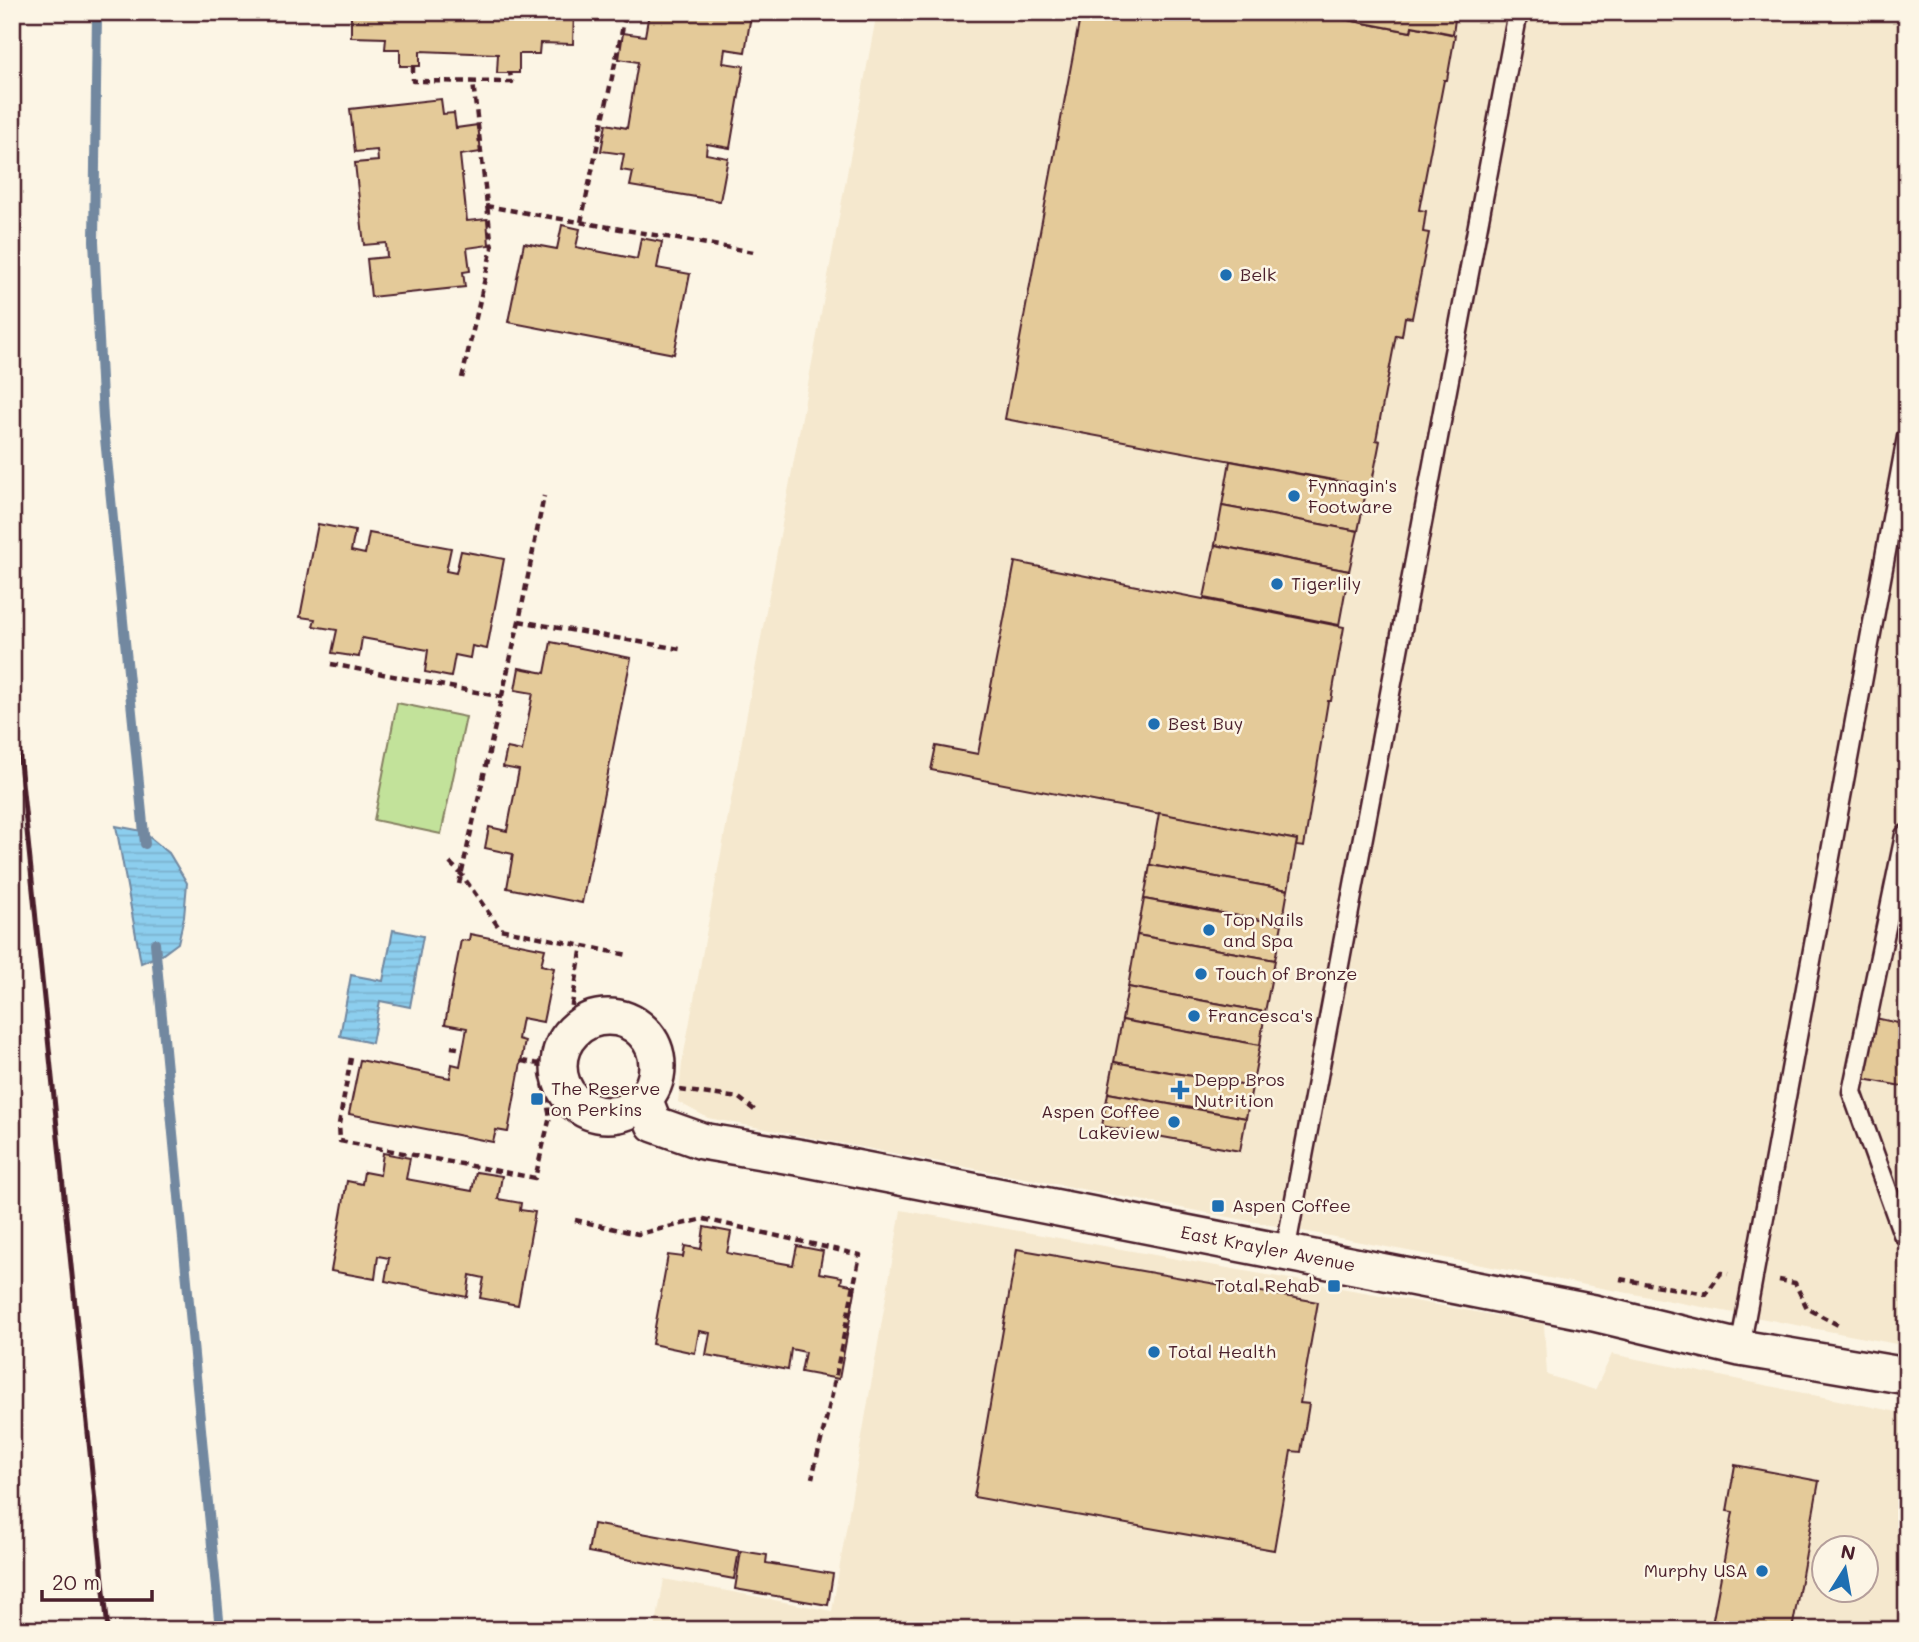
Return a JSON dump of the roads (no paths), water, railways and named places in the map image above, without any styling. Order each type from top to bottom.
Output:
[{"type":"street","name":"East Krayler Avenue","points":[[645,1101],[654,1124],[702,1141],[1594,1313],[1740,1348],[1907,1376]]},
{"type":"lane","points":[[1285,1252],[1518,12]]},
{"type":"lane","points":[[1740,1348],[1907,437]]},
{"type":"lane","points":[[1903,1234],[1852,1092],[1905,835]]},
{"type":"water","points":[[116,826],[142,831],[169,853],[187,883],[178,943],[163,954],[141,963]]},
{"type":"water","points":[[393,930],[423,936],[410,1007],[380,1001],[372,1043],[340,1036],[351,975],[383,981]]},
{"type":"waterway","points":[[97,12],[94,241],[103,418],[145,844]]},
{"type":"waterway","points":[[155,943],[220,1630]]},
{"type":"railway","points":[[12,683],[108,1630]]},
{"type":"place","name":"Belk","points":[[1226,275]]},
{"type":"place","name":"Fynnagin's Footware","points":[[1294,496]]},
{"type":"place","name":"Tigerlily","points":[[1277,584]]},
{"type":"place","name":"Best Buy","points":[[1154,724]]},
{"type":"place","name":"Top Nails and Spa","points":[[1209,930]]},
{"type":"place","name":"Touch of Bronze","points":[[1201,974]]},
{"type":"place","name":"Francesca's","points":[[1194,1016]]},
{"type":"place","name":"Depp Bros Nutrition","points":[[1180,1090]]},
{"type":"place","name":"The Reserve on Perkins","points":[[537,1099]]},
{"type":"place","name":"Aspen Coffee Lakeview","points":[[1174,1122]]},
{"type":"place","name":"Aspen Coffee","points":[[1218,1206]]},
{"type":"place","name":"Total Rehab","points":[[1334,1286]]},
{"type":"place","name":"Total Health","points":[[1154,1352]]},
{"type":"place","name":"Murphy USA","points":[[1762,1571]]}]
